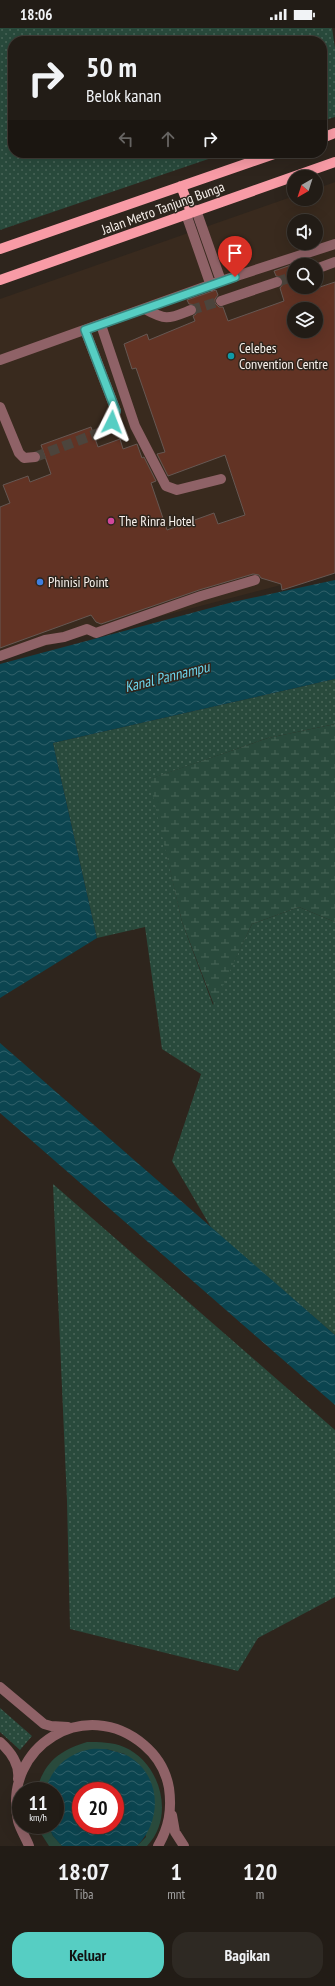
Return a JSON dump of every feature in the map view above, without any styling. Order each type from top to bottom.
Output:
[{"type":"main road","name":"Jalan Metro Tanjung Bunga","points":[[0,249],[262,158]]},
{"type":"main road","name":"Jalan Metro Tanjung Bunga","points":[[0,280],[335,162]]},
{"type":"main road","points":[[181,186],[191,212]]},
{"type":"street","points":[[191,212],[221,282]]},
{"type":"street","points":[[191,212],[211,286]]},
{"type":"street","points":[[0,360],[221,282],[335,244]]},
{"type":"street","points":[[323,266],[335,262]]},
{"type":"street","points":[[221,301],[278,282]]},
{"type":"street","points":[[144,309],[157,316],[170,319],[191,310]]},
{"type":"street","points":[[101,324],[135,426],[166,486],[178,490],[222,479]]},
{"type":"street","points":[[85,330],[116,411],[112,422],[101,432]]},
{"type":"street","points":[[0,407],[19,453],[24,458],[35,457]]},
{"type":"street","points":[[0,656],[45,640],[64,637],[87,629],[96,633],[201,596],[255,580]]},
{"type":"street","points":[[0,1687],[44,1724],[63,1727],[78,1725],[106,1725],[133,1735],[149,1748],[154,1753],[168,1778],[172,1805],[172,1820],[175,1832],[184,1846]]},
{"type":"street","points":[[19,1782],[24,1765],[36,1749],[52,1736],[78,1725]]},
{"type":"street","points":[[0,1742],[11,1753],[16,1761],[19,1774],[18,1782]]},
{"type":"street","points":[[158,1846],[166,1833],[172,1805]]},
{"type":"street","points":[[22,1834],[23,1846]]},
{"type":"street","points":[[24,1834],[29,1846]]},
{"type":"shaded area","points":[[335,182],[335,571],[0,658],[0,299],[287,198],[287,206],[323,206],[323,186]]},
{"type":"green space","points":[[0,28],[332,28],[335,48],[335,117],[327,119],[327,36],[8,36],[8,158],[211,158],[0,230]]},
{"type":"green space","points":[[335,679],[335,724],[268,738],[150,779],[182,922],[213,1005],[252,924],[299,907],[335,922],[335,1335],[212,1229],[172,1161],[201,1074],[162,1049],[145,927],[97,938],[53,743]]},
{"type":"green space","points":[[335,724],[335,922],[299,907],[252,924],[214,1005],[182,922],[149,779],[268,738]]},
{"type":"green space","points":[[53,1184],[335,1430],[335,1597],[258,1638],[238,1671],[70,1629],[67,1501]]},
{"type":"green space","points":[[0,1708],[32,1736],[20,1750],[0,1732]]},
{"type":"green space","points":[[87,1742],[101,1742],[119,1745],[137,1754],[147,1765],[155,1777],[160,1791],[162,1805],[161,1820],[156,1834],[147,1846],[137,1846],[146,1837],[125,1754],[106,1749],[87,1750],[50,1782],[40,1782],[48,1765],[54,1759],[68,1749]]},
{"type":"green space","points":[[41,1834],[52,1834],[62,1846],[49,1846]]},
{"type":"water","name":"Kanal Pannampu","points":[[335,580],[335,679],[53,743],[97,938],[0,998],[0,664],[233,602]]},
{"type":"water","points":[[0,1043],[335,1335],[335,1405],[0,1113]]},
{"type":"water","points":[[94,1749],[106,1749],[124,1754],[136,1762],[145,1772],[151,1783],[155,1810],[152,1823],[146,1835],[137,1846],[62,1846],[52,1834],[64,1834],[64,1782],[49,1782],[51,1777],[60,1764],[66,1759],[80,1752]]},
{"type":"building","points":[[287,266],[287,294],[323,294],[323,286],[335,282],[335,573],[282,590],[281,584],[253,574],[199,590],[101,624],[96,622],[91,615],[0,648],[0,507],[10,503],[3,485],[28,476],[30,482],[51,474],[41,445],[91,427],[98,447],[120,439],[123,449],[137,444],[142,458],[144,457],[156,481],[151,483],[167,530],[214,513],[218,524],[245,515],[225,455],[168,476],[157,454],[165,452],[136,368],[132,369],[124,344],[147,334],[149,340],[195,321],[193,316],[196,314],[197,308],[195,305],[189,304],[187,300],[216,290],[218,295],[215,299],[215,303],[219,307],[223,307],[228,321],[284,301],[280,288],[283,284],[283,280],[281,277],[276,276],[274,271]]},
{"type":"tunnel","points":[[277,282],[287,278]]},
{"type":"tunnel","points":[[191,310],[221,301]]},
{"type":"tunnel","points":[[35,457],[101,432]]},
{"type":"place","name":"Celebes Convention Centre","points":[[231,356]]},
{"type":"place","name":"The Rinra Hotel","points":[[111,521]]},
{"type":"place","name":"Phinisi Point","points":[[40,582]]},
{"type":"route","points":[[112,422],[116,411],[85,330],[235,277]]}]
